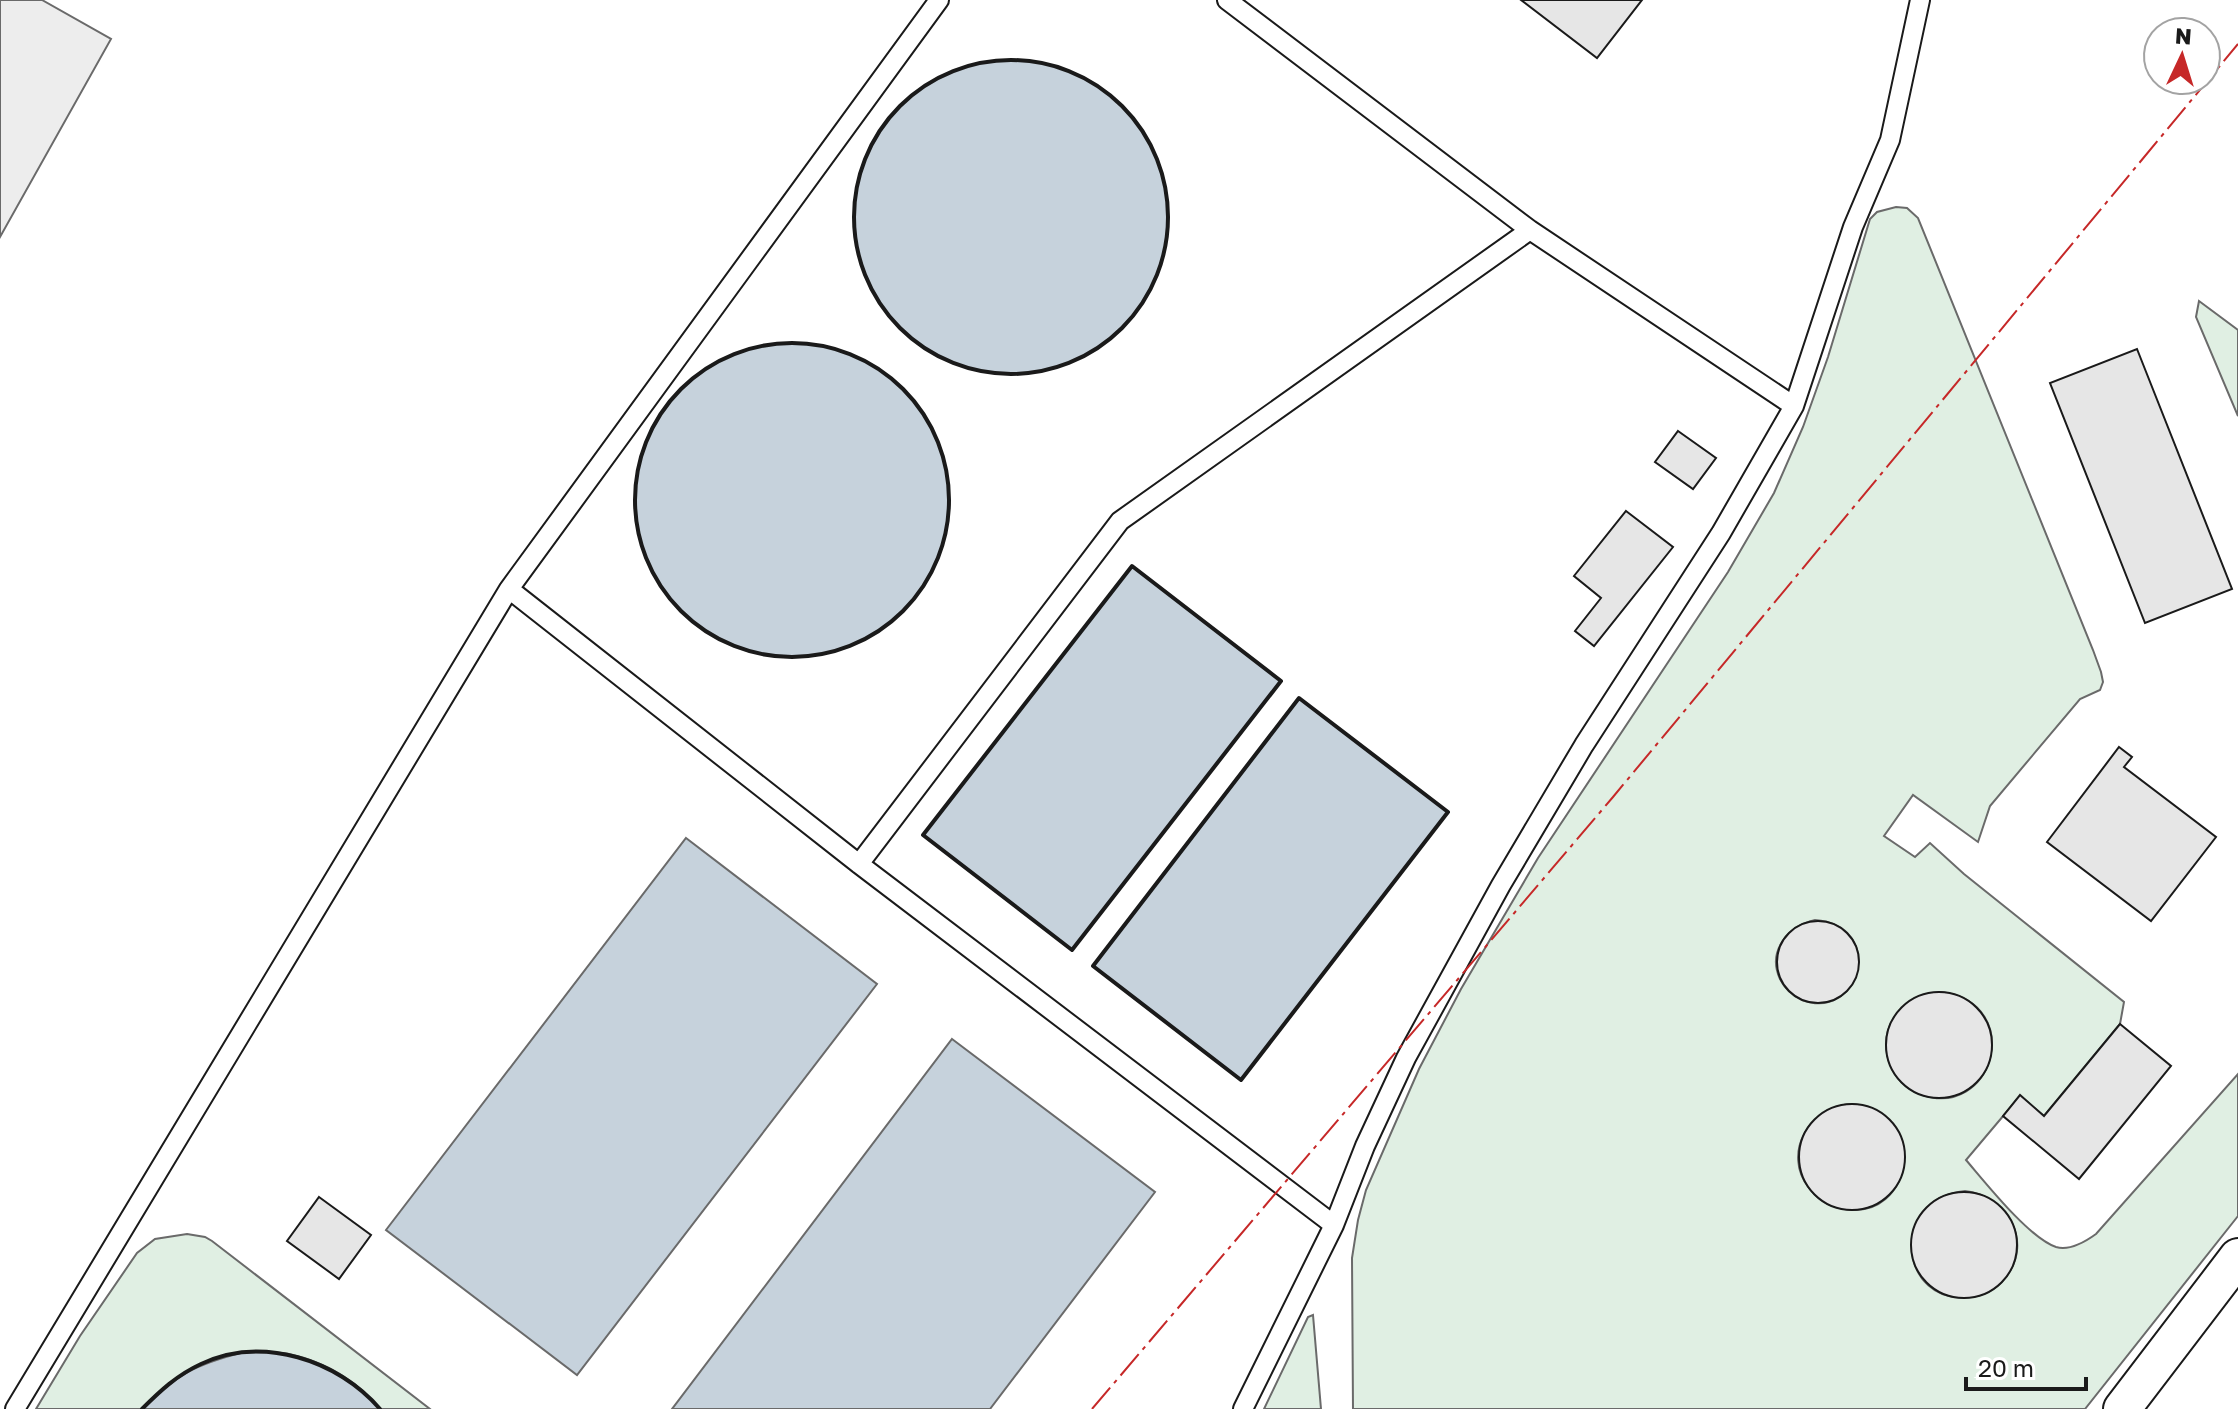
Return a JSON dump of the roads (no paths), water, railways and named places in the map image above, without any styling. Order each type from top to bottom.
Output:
[{"type":"street","points":[[2122,1409],[2238,1257]]},
{"type":"lane","points":[[15,1409],[509,589],[939,0]]},
{"type":"lane","points":[[1227,0],[1530,230],[1794,406]]},
{"type":"lane","points":[[1243,1409],[1334,1225],[1365,1146],[1406,1058],[1501,885],[1584,745],[1721,533],[1794,406],[1853,227],[1890,140],[1920,0]]},
{"type":"lane","points":[[859,864],[1120,521],[1530,230]]},
{"type":"lane","points":[[509,589],[859,864],[1334,1225]]}]
